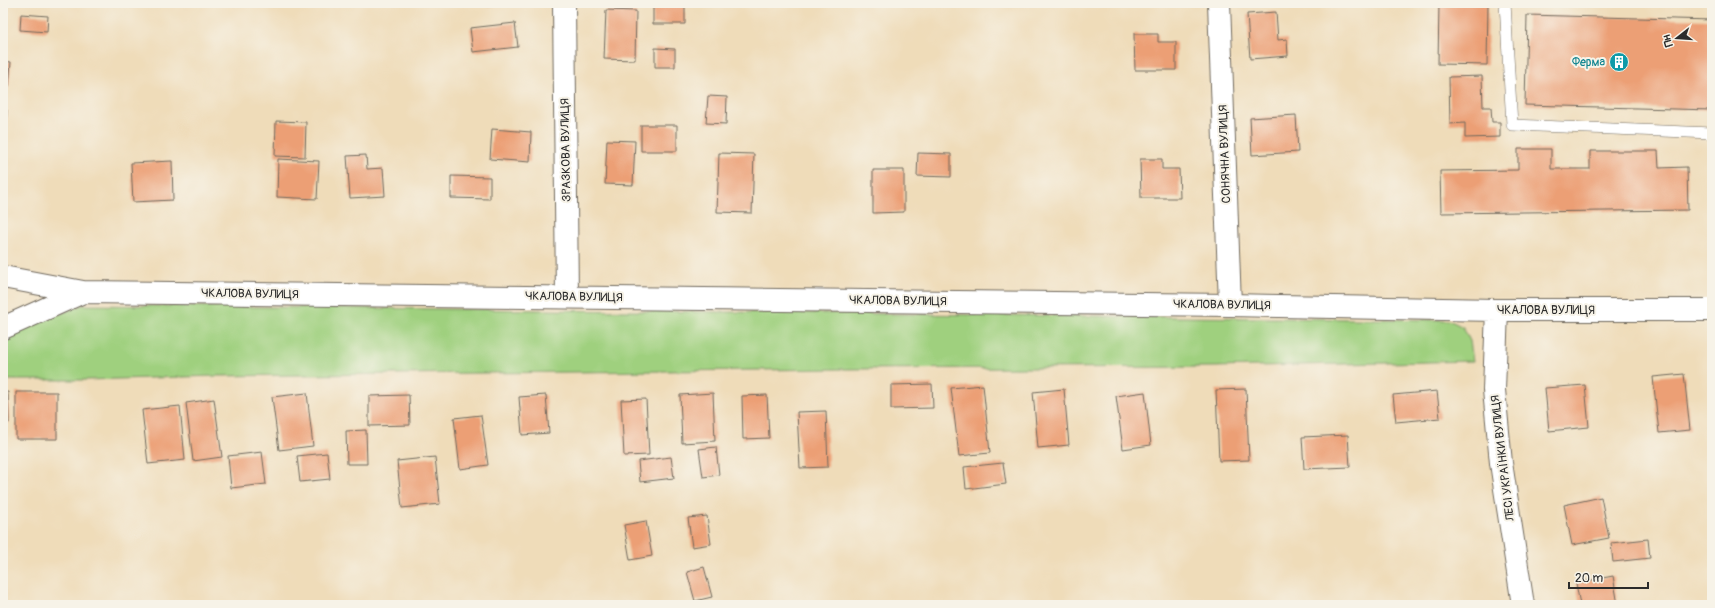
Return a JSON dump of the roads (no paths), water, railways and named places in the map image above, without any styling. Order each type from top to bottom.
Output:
[{"type":"street","name":"ЗРАЗКОВА ВУЛИЦЯ","points":[[564,3],[567,297]]},
{"type":"street","name":"СОНЯЧНА ВУЛИЦЯ","points":[[1219,3],[1230,305]]},
{"type":"street","name":"ЧКАЛОВА ВУЛИЦЯ","points":[[3,277],[83,292],[1230,305],[1497,310],[1712,310]]},
{"type":"street","name":"ЧКАЛОВА ВУЛИЦЯ","points":[[3,328],[83,292]]},
{"type":"street","name":"ЛЕСІ УКРАЇНКИ ВУЛИЦЯ","points":[[1497,310],[1494,390],[1501,463],[1524,605]]},
{"type":"lane","points":[[1505,3],[1512,125],[1712,133]]},
{"type":"place","name":"Ферма","points":[[1619,62]]}]
